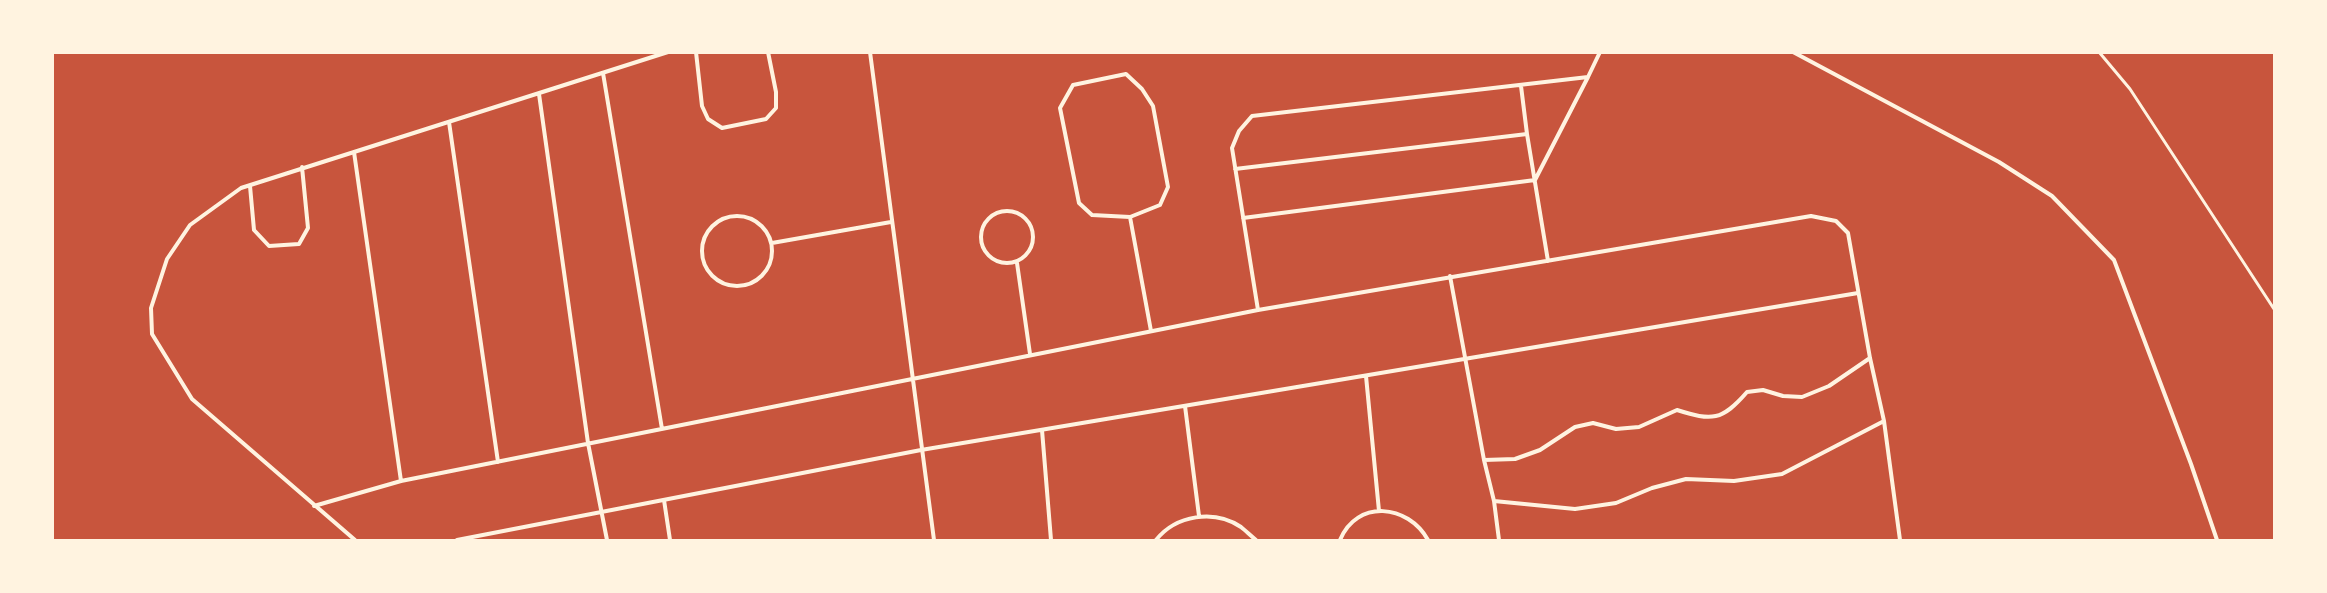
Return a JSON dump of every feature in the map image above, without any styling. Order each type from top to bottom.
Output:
[{"type":"lane","points":[[355,540],[192,399],[152,334],[151,308],[167,259],[190,225],[242,188],[302,167],[668,52]]},
{"type":"lane","points":[[696,52],[702,106],[708,119],[722,128],[766,119],[776,108],[776,92],[768,52]]},
{"type":"lane","points":[[870,52],[934,540]]},
{"type":"lane","points":[[1535,180],[1600,52]]},
{"type":"lane","points":[[1793,52],[1999,162],[2052,196],[2114,260],[2191,464],[2217,540]]},
{"type":"lane","points":[[602,73],[662,429]]},
{"type":"lane","points":[[1126,74],[1142,88],[1153,106],[1168,187],[1160,205],[1130,217],[1092,216],[1078,203],[1060,108],[1073,86],[1126,74]]},
{"type":"lane","points":[[1258,310],[1232,148],[1239,131],[1252,116],[1588,78]]},
{"type":"lane","points":[[1521,86],[1548,261]]},
{"type":"lane","points":[[539,94],[588,443],[608,540]]},
{"type":"lane","points":[[449,122],[498,462]]},
{"type":"lane","points":[[1235,169],[1527,134]]},
{"type":"lane","points":[[354,152],[401,481]]},
{"type":"lane","points":[[250,186],[254,230],[269,246],[299,244],[308,228],[302,167]]},
{"type":"lane","points":[[1243,218],[1535,180]]},
{"type":"lane","points":[[997,211],[1018,212],[1033,227],[1032,248],[1017,263],[996,262],[982,247],[982,226],[997,211]]},
{"type":"lane","points":[[314,506],[401,481],[1030,354],[1258,310],[1450,276],[1811,216],[1836,221],[1848,233],[1870,358],[1884,421],[1900,540]]},
{"type":"lane","points":[[737,217],[749,218],[759,224],[767,232],[772,243],[772,254],[766,270],[754,282],[744,286],[732,286],[712,276],[706,266],[703,255],[703,244],[708,233],[716,224],[726,219],[737,217]]},
{"type":"lane","points":[[1130,217],[1151,331]]},
{"type":"lane","points":[[772,243],[891,222]]},
{"type":"lane","points":[[1017,263],[1030,354]]},
{"type":"lane","points":[[1450,276],[1484,460],[1494,501],[1499,540]]},
{"type":"lane","points":[[457,540],[921,450],[1858,293]]},
{"type":"lane","points":[[1484,460],[1515,459],[1540,450],[1575,427],[1593,423],[1616,429],[1638,427],[1677,410],[1703,418],[1716,416],[1733,408],[1747,392],[1763,390],[1783,396],[1802,397],[1829,386],[1870,358]]},
{"type":"lane","points":[[1366,376],[1378,511]]},
{"type":"lane","points":[[1185,406],[1199,516]]},
{"type":"lane","points":[[1494,501],[1574,510],[1616,503],[1652,488],[1686,479],[1734,481],[1782,474],[1884,421]]},
{"type":"lane","points":[[1042,430],[1051,540]]},
{"type":"lane","points":[[664,500],[670,540]]},
{"type":"lane","points":[[1340,540],[1350,524],[1363,515],[1378,511],[1394,512],[1408,517],[1420,527],[1428,540]]},
{"type":"lane","points":[[1156,540],[1162,532],[1179,522],[1199,516],[1221,518],[1241,527],[1256,540]]},
{"type":"path","points":[[2099,52],[2130,89],[2274,308]]}]
